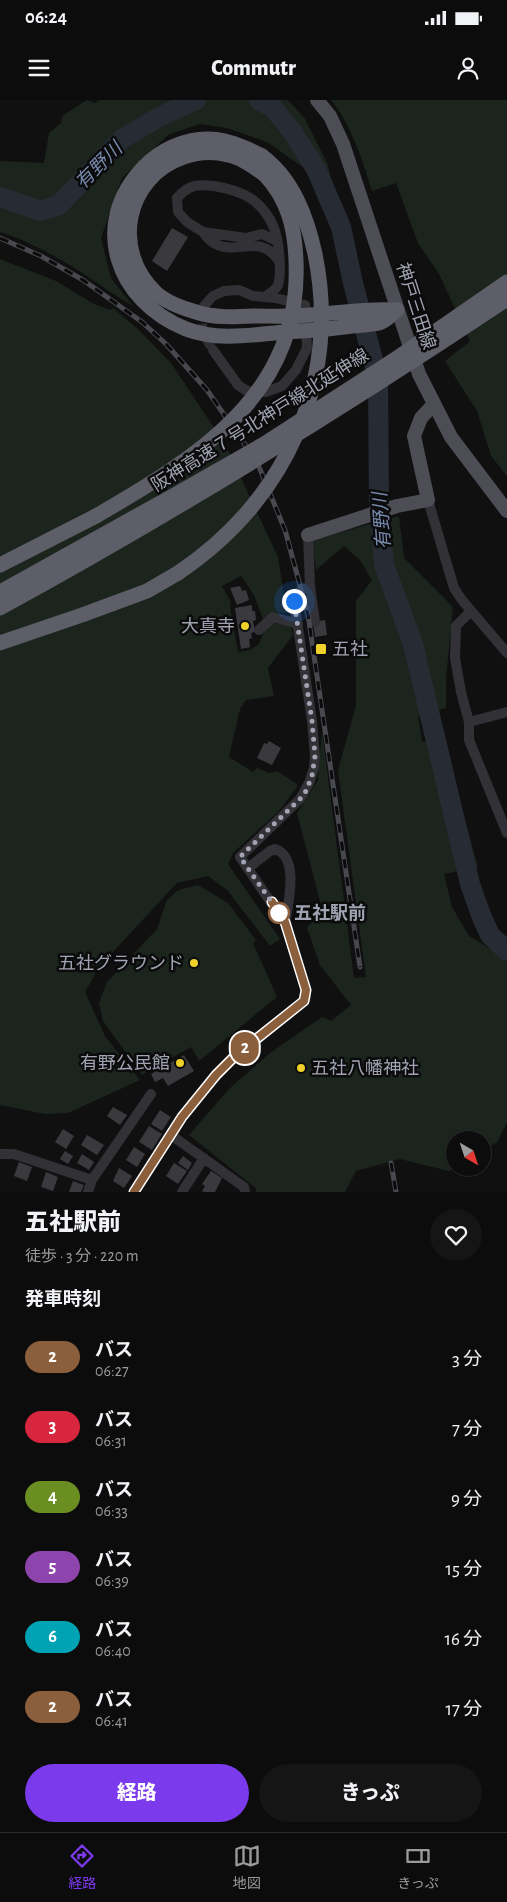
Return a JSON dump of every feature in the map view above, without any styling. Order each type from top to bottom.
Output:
[{"type":"highway","points":[[0,643],[147,591],[203,556],[233,529],[255,503],[274,475],[300,428],[312,393],[321,341],[321,308],[316,261],[300,206],[286,179],[271,163],[242,146],[208,139],[187,141],[175,145],[148,162],[134,188],[130,243],[137,269],[156,293],[167,301],[182,308],[215,316],[306,323],[328,321],[379,316],[397,310]]},
{"type":"highway","points":[[0,565],[96,516],[188,460],[240,414],[262,386],[285,338],[297,274],[293,231],[282,196],[265,175],[229,155],[203,153],[190,155],[167,164],[134,188]]},
{"type":"highway","name":"阪神高速７号北神戸線北延伸線","points":[[0,592],[264,444],[408,351],[507,282]]},
{"type":"highway","name":"阪神高速７号北神戸線北延伸線","points":[[0,608],[80,564],[264,457],[507,299]]},
{"type":"main road","name":"神戸三田線","points":[[317,100],[330,116],[344,144],[419,374],[451,437],[507,511]]},
{"type":"main road","points":[[308,535],[346,521],[397,506],[428,500],[414,436],[421,418],[434,405]]},
{"type":"street","points":[[264,297],[272,293],[278,285],[279,261],[278,241],[274,227],[264,211],[251,198],[236,190],[201,185],[186,188],[177,198],[178,212],[187,222],[203,232],[211,242],[226,248],[262,246],[272,251],[279,261]]},
{"type":"street","points":[[203,232],[246,238],[262,234],[278,241]]},
{"type":"street","points":[[204,306],[213,296],[224,291],[239,290],[253,296],[275,298],[305,305],[307,348],[296,370],[282,386],[266,392],[247,392],[238,385],[213,350]]},
{"type":"street","points":[[428,500],[454,588],[507,654]]},
{"type":"street","points":[[308,535],[310,586],[316,622]]},
{"type":"street","points":[[134,1192],[170,1135],[196,1099],[226,1065],[304,1001],[306,990],[285,922],[240,857],[300,799],[306,791],[312,776],[315,756],[312,721],[294,596],[310,586]]},
{"type":"street","points":[[471,611],[456,626],[455,658],[469,722],[469,740],[507,833]]},
{"type":"street","points":[[259,630],[273,617],[298,624]]},
{"type":"street","points":[[469,722],[507,712]]},
{"type":"street","points":[[248,868],[275,849],[284,854],[288,862],[291,880],[285,922]]},
{"type":"street","points":[[88,1192],[92,1180],[151,1094]]},
{"type":"street","points":[[170,1135],[244,1187],[245,1192]]},
{"type":"street","points":[[0,1154],[14,1154],[92,1180]]},
{"type":"street","points":[[182,1192],[204,1158]]},
{"type":"shaded area","points":[[87,100],[95,103],[99,100],[288,100],[305,119],[328,165],[333,188],[267,142],[227,128],[200,124],[168,135],[122,178],[101,238],[111,278],[133,306],[56,257],[22,240],[0,232],[0,161],[44,163],[49,133],[61,123],[62,116]]},
{"type":"shaded area","points":[[331,100],[507,100],[507,476],[491,456],[477,411],[445,361],[470,341],[439,274],[418,243],[396,183],[372,191],[351,132]]},
{"type":"shaded area","points":[[0,259],[56,281],[94,304],[110,310],[113,308],[138,329],[171,363],[225,444],[278,557],[287,613],[274,612],[263,619],[254,595],[241,576],[222,586],[231,602],[230,607],[238,652],[250,650],[259,644],[264,631],[274,623],[291,626],[293,635],[268,668],[274,696],[246,700],[240,709],[229,757],[253,772],[257,768],[269,773],[277,771],[297,784],[297,787],[279,811],[233,853],[228,864],[280,939],[270,946],[228,891],[208,876],[177,883],[99,967],[85,992],[105,1036],[140,1080],[68,1113],[45,1114],[0,1105]]},
{"type":"shaded area","points":[[399,516],[404,558],[453,607],[446,679],[446,708],[418,716],[422,741],[445,746],[478,867],[444,874],[452,907],[469,936],[507,959],[507,1122],[497,1142],[491,1146],[491,1131],[446,1131],[446,1170],[400,1159],[356,1171],[345,1192],[255,1192],[257,1189],[189,1135],[229,1089],[270,1053],[322,1017],[331,1021],[351,1005],[320,965],[307,928],[322,909],[297,813],[318,780],[322,731],[354,978],[366,977],[338,770],[356,705],[356,601],[372,580],[360,560],[344,546],[316,570],[312,540]]},
{"type":"shaded area","name":"五社グラウンド","points":[[198,885],[228,903],[256,940],[253,943],[277,997],[199,1061],[191,1047],[142,1075],[103,1021],[99,1003],[107,982],[157,929],[167,900],[178,890]]},
{"type":"building","points":[[172,228],[188,237],[167,271],[152,261]]},
{"type":"building","points":[[240,586],[242,591],[246,590],[249,600],[237,605],[230,588]]},
{"type":"building","name":"大真寺","points":[[252,605],[252,611],[255,611],[256,620],[253,621],[255,632],[251,633],[252,638],[249,639],[250,647],[241,649],[235,608]]},
{"type":"building","points":[[325,620],[327,635],[315,637],[313,622]]},
{"type":"building","points":[[269,741],[281,748],[272,765],[257,758],[264,743],[267,744]]},
{"type":"building","name":"有野公民館","points":[[184,1055],[194,1071],[168,1086],[163,1078],[155,1082],[151,1074]]},
{"type":"building","points":[[113,1107],[127,1115],[120,1125],[107,1116]]},
{"type":"building","points":[[160,1110],[171,1117],[162,1131],[151,1124]]},
{"type":"building","points":[[149,1126],[162,1134],[152,1150],[139,1142]]},
{"type":"building","points":[[63,1129],[74,1136],[66,1149],[55,1142]]},
{"type":"building","points":[[87,1135],[104,1145],[97,1155],[81,1145]]},
{"type":"building","points":[[134,1147],[145,1154],[137,1167],[126,1160]]},
{"type":"building","points":[[65,1151],[73,1156],[68,1164],[60,1159]]},
{"type":"building","points":[[82,1154],[94,1162],[89,1170],[77,1163]]},
{"type":"building","points":[[183,1156],[192,1163],[188,1170],[178,1163]]},
{"type":"building","points":[[19,1162],[32,1167],[27,1181],[14,1176]]},
{"type":"building","points":[[174,1163],[187,1171],[178,1184],[166,1176]]},
{"type":"building","points":[[119,1168],[132,1176],[124,1188],[113,1181]]},
{"type":"building","points":[[211,1171],[222,1178],[215,1192],[204,1192],[202,1191],[205,1186],[202,1184]]},
{"type":"building","points":[[46,1172],[58,1177],[53,1191],[41,1187]]},
{"type":"building","points":[[73,1181],[84,1185],[81,1192],[69,1192]]},
{"type":"waterway","name":"有野川","points":[[0,197],[41,211],[59,205],[122,139],[159,117],[196,100]]},
{"type":"waterway","name":"有野川","points":[[259,100],[273,108],[292,131],[316,169],[341,227],[353,283],[378,379],[379,507],[384,565],[413,644],[470,884],[490,935],[507,951]]},
{"type":"tunnel","points":[[203,309],[202,325],[213,350]]},
{"type":"railway","points":[[0,238],[41,256],[83,280],[142,322],[166,344],[207,390],[257,462],[285,530],[308,615],[360,967]]},
{"type":"railway","points":[[391,1163],[396,1192]]},
{"type":"bus line","name":"2","points":[[134,1192],[182,1117],[216,1075],[235,1056],[304,1001],[306,990],[285,922],[272,902]]},
{"type":"place","name":"大真寺","points":[[245,626]]},
{"type":"place","name":"五社","points":[[321,649]]},
{"type":"place","name":"五社駅前","points":[[279,913]]},
{"type":"place","name":"五社グラウンド","points":[[194,963]]},
{"type":"place","name":"有野公民館","points":[[180,1063]]},
{"type":"place","name":"五社八幡神社","points":[[301,1068]]},
{"type":"route","points":[[279,913],[282,917],[240,857],[300,799],[306,791],[314,768],[315,756],[312,721],[294,601]]}]
